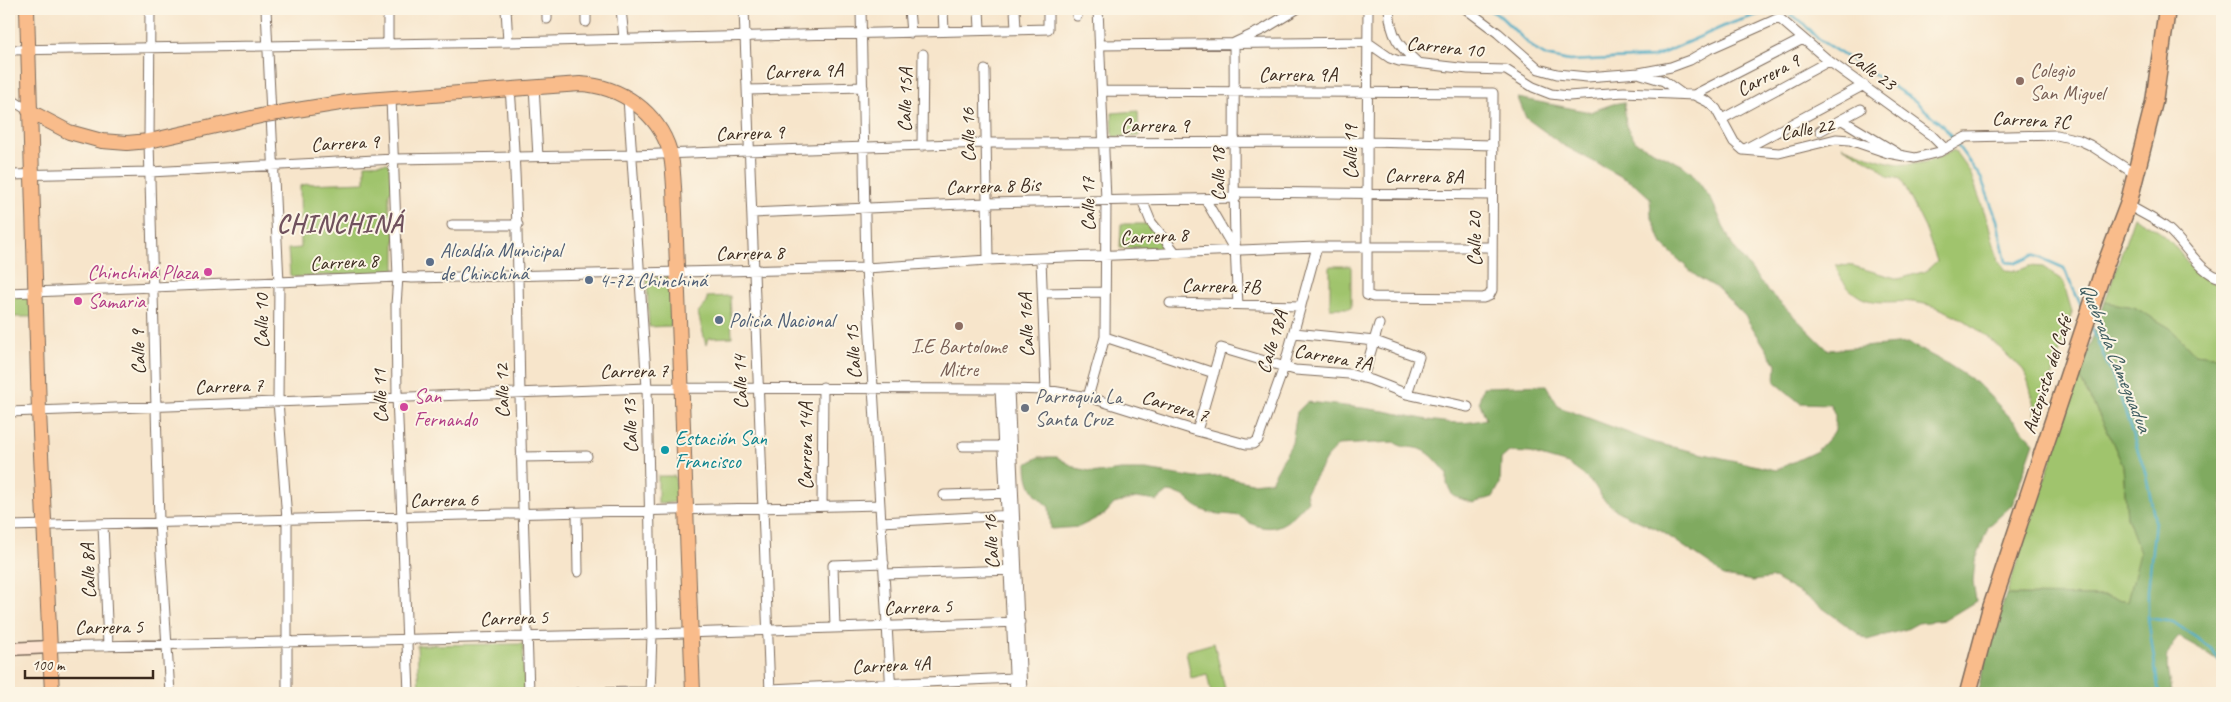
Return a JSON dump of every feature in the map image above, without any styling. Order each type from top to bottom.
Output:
[{"type":"highway","name":"Autopista del Café","points":[[1968,693],[1990,611],[2093,302],[2128,205],[2154,102],[2167,9]]},
{"type":"main road","points":[[27,9],[39,411],[52,693]]},
{"type":"main road","points":[[29,111],[69,132],[88,138],[127,143],[149,141],[317,105],[534,86],[592,84],[604,87],[640,106],[654,122],[670,153],[674,187],[693,693]]},
{"type":"street","name":"Calle 9","points":[[150,9],[149,141],[158,406],[159,522],[170,693]]},
{"type":"street","name":"Calle 10","points":[[266,9],[279,283],[278,401],[287,519],[286,641],[288,693]]},
{"type":"street","points":[[388,9],[388,43]]},
{"type":"street","points":[[506,9],[508,42]]},
{"type":"street","points":[[547,9],[547,19]]},
{"type":"street","points":[[586,9],[586,22]]},
{"type":"street","points":[[621,9],[624,38]]},
{"type":"street","name":"Calle 14","points":[[744,9],[770,691]]},
{"type":"street","name":"Calle 15","points":[[861,9],[866,268],[892,693]]},
{"type":"street","points":[[908,9],[910,33]]},
{"type":"street","points":[[943,9],[944,31]]},
{"type":"street","points":[[979,9],[980,29]]},
{"type":"street","points":[[1014,9],[1016,29]]},
{"type":"street","points":[[9,50],[508,42],[1048,28],[1048,9]]},
{"type":"street","name":"Calle 17","points":[[1088,397],[1105,337],[1106,200],[1103,91],[1098,9]]},
{"type":"street","points":[[1234,43],[1264,29],[1297,9]]},
{"type":"street","name":"Calle 19","points":[[1368,9],[1367,295],[1373,298],[1483,298],[1489,296]]},
{"type":"street","points":[[1389,9],[1390,26],[1400,46],[1419,63]]},
{"type":"street","points":[[1466,9],[1498,33],[1540,69],[1556,74],[1587,77],[1639,73],[1664,81],[1682,94]]},
{"type":"street","name":"Calle 23","points":[[1639,73],[1690,60],[1709,49],[1780,18],[1829,61],[1947,148]]},
{"type":"street","points":[[1694,94],[1803,39]]},
{"type":"street","points":[[1101,44],[1367,42]]},
{"type":"street","name":"Carrera 10","points":[[1367,42],[1390,58],[1419,63],[1506,70],[1533,87],[1551,94],[1568,96],[1624,92],[1694,94]]},
{"type":"street","name":"Calle 18","points":[[1234,43],[1236,195],[1234,249],[1238,304]]},
{"type":"street","name":"Calle 15A","points":[[922,146],[923,54]]},
{"type":"street","name":"Carrera 9","points":[[1722,119],[1829,61]]},
{"type":"street","name":"Calle 16","points":[[984,70],[988,260]]},
{"type":"street","points":[[1694,94],[1708,102],[1722,119],[1734,142],[1743,150],[1864,85]]},
{"type":"street","points":[[534,86],[538,157]]},
{"type":"street","name":"Carrera 9A","points":[[747,90],[863,87]]},
{"type":"street","name":"Calle 12","points":[[510,88],[516,158],[521,457],[529,693]]},
{"type":"street","name":"Carrera 9A","points":[[1103,91],[1493,93]]},
{"type":"street","name":"Calle 20","points":[[1489,296],[1492,290],[1493,93]]},
{"type":"street","points":[[9,98],[29,111]]},
{"type":"street","name":"Calle 11","points":[[391,98],[398,277],[396,304],[397,396],[409,693]]},
{"type":"street","name":"Calle 13","points":[[628,98],[647,388],[652,634],[650,692]]},
{"type":"street","points":[[1820,131],[1861,109]]},
{"type":"street","points":[[1842,120],[1901,155]]},
{"type":"street","name":"Carrera 7C","points":[[1947,148],[1960,140],[1976,135],[2068,137],[2090,145],[2135,174]]},
{"type":"street","name":"Calle 22","points":[[1743,150],[1780,153],[1836,139],[1850,140],[1877,150],[1915,158],[1927,156],[1947,148]]},
{"type":"street","name":"Carrera 9","points":[[9,175],[150,172],[394,159],[632,155],[986,143],[1368,142],[1493,145]]},
{"type":"street","name":"Carrera 8A","points":[[1236,195],[1492,194]]},
{"type":"street","name":"Carrera 8 Bis","points":[[752,213],[986,203],[1205,199],[1236,195]]},
{"type":"street","points":[[1205,199],[1234,249]]},
{"type":"street","points":[[1142,200],[1151,222],[1175,252]]},
{"type":"street","points":[[2128,205],[2168,228],[2204,268],[2216,277],[2222,278]]},
{"type":"street","points":[[452,225],[518,225]]},
{"type":"street","name":"Calle 18A","points":[[1253,444],[1258,440],[1284,367],[1317,247]]},
{"type":"street","name":"Carrera 8","points":[[9,293],[398,277],[866,268],[988,260],[1234,249],[1492,247]]},
{"type":"street","name":"Calle 16A","points":[[1041,259],[1046,390]]},
{"type":"street","points":[[1043,293],[1104,292]]},
{"type":"street","name":"Carrera 7B","points":[[1170,304],[1301,306]]},
{"type":"street","points":[[1363,378],[1380,324]]},
{"type":"street","points":[[1294,333],[1375,341],[1419,357],[1407,394]]},
{"type":"street","points":[[1105,337],[1214,374],[1197,431]]},
{"type":"street","name":"Carrera 7A","points":[[1214,374],[1221,348],[1295,370],[1350,374],[1407,394],[1468,407]]},
{"type":"street","name":"Carrera 14A","points":[[822,506],[823,387]]},
{"type":"street","name":"Carrera 7","points":[[9,412],[647,388],[873,387],[1046,390],[1088,397],[1197,431],[1246,444],[1253,444]]},
{"type":"street","name":"Calle 16","points":[[1004,389],[1003,446],[1010,494]]},
{"type":"street","name":"Calle 16","points":[[1004,389],[1016,622],[1022,693]]},
{"type":"street","points":[[963,446],[1003,446]]},
{"type":"street","points":[[521,457],[587,456]]},
{"type":"street","points":[[944,495],[1010,494]]},
{"type":"street","name":"Carrera 6","points":[[9,526],[880,505]]},
{"type":"street","points":[[577,513],[578,572]]},
{"type":"street","points":[[881,522],[1011,515]]},
{"type":"street","name":"Calle 8A","points":[[103,524],[108,646]]},
{"type":"street","points":[[835,628],[833,565],[884,563]]},
{"type":"street","points":[[884,574],[1014,570]]},
{"type":"street","name":"Calle 16","points":[[1015,693],[1016,622]]},
{"type":"street","name":"Carrera 5","points":[[9,649],[767,631],[1016,622]]},
{"type":"street","name":"Carrera 4A","points":[[770,691],[891,682],[1014,678]]},
{"type":"street","points":[[577,693],[650,692]]},
{"type":"green space","points":[[1518,98],[1590,112],[1624,102],[1626,126],[1637,143],[1682,165],[1691,172],[1711,199],[1732,245],[1766,289],[1828,350],[1908,343],[1946,363],[1977,383],[2034,442],[2012,505],[1988,527],[1975,562],[1973,581],[1976,601],[1945,620],[1918,623],[1907,629],[1867,640],[1810,599],[1774,578],[1753,581],[1723,576],[1714,567],[1661,531],[1619,512],[1602,498],[1595,486],[1568,464],[1530,453],[1509,452],[1501,459],[1500,484],[1493,497],[1473,503],[1453,496],[1447,484],[1447,473],[1428,453],[1420,449],[1400,446],[1394,442],[1338,445],[1326,459],[1306,492],[1308,501],[1290,519],[1270,528],[1252,524],[1239,516],[1215,514],[1206,511],[1181,495],[1168,492],[1157,501],[1136,498],[1114,504],[1105,514],[1079,527],[1051,529],[1049,507],[1035,493],[1028,477],[1027,464],[1039,457],[1057,457],[1076,468],[1099,473],[1121,470],[1146,470],[1196,478],[1220,476],[1252,483],[1271,481],[1292,443],[1297,412],[1307,402],[1460,423],[1486,419],[1479,401],[1483,387],[1546,385],[1559,407],[1655,443],[1776,470],[1817,451],[1835,431],[1835,415],[1830,404],[1800,403],[1775,382],[1776,364],[1745,316],[1717,288],[1696,276],[1662,244],[1651,215],[1650,198],[1635,184],[1563,145],[1526,118]]},
{"type":"green space","points":[[1138,111],[1139,136],[1113,137],[1112,113]]},
{"type":"green space","points":[[1842,146],[1898,164],[1924,162],[1954,150],[1970,172],[1988,222],[1998,261],[2006,270],[2017,271],[2030,266],[2043,267],[2063,281],[2072,312],[2037,427],[2032,398],[2024,371],[1990,339],[1966,322],[1940,309],[1927,304],[1913,302],[1877,302],[1863,298],[1853,292],[1844,282],[1836,265],[1853,266],[1899,279],[1926,271],[1937,261],[1925,228],[1901,179],[1888,176],[1875,164]]},
{"type":"green space","points":[[387,163],[391,166],[393,190],[389,193],[389,210],[395,214],[395,270],[392,273],[294,277],[290,275],[288,249],[301,248],[300,186],[307,184],[365,182],[365,164]]},
{"type":"green space","points":[[2134,217],[2155,229],[2169,240],[2203,278],[2222,285],[2222,357],[2195,354],[2170,328],[2134,307],[2105,302]]},
{"type":"green space","points":[[1121,224],[1147,224],[1165,248],[1120,248]]},
{"type":"green space","points":[[1330,266],[1351,266],[1351,308],[1330,308]]},
{"type":"green space","points":[[670,277],[671,326],[649,327],[647,278]]},
{"type":"green space","points":[[35,295],[36,317],[13,317],[12,297]]},
{"type":"green space","points":[[730,296],[732,337],[708,338],[706,345],[698,313],[707,303],[707,297]]},
{"type":"green space","points":[[2105,302],[2134,307],[2170,328],[2195,354],[2222,357],[2222,664],[2179,637],[2170,650],[2167,663],[2171,693],[1977,693],[1991,637],[2006,595],[2104,596],[2128,601],[2140,552],[2127,517],[2123,466],[2108,432],[2079,377]]},
{"type":"green space","points":[[2079,377],[2108,432],[2123,466],[2127,517],[2141,552],[2128,601],[2104,596],[2006,595]]},
{"type":"green space","points":[[658,476],[675,476],[678,502],[658,504]]},
{"type":"green space","points":[[1214,643],[1226,693],[1211,693],[1207,674],[1191,678],[1186,651]]},
{"type":"green space","points":[[523,644],[525,693],[419,693],[417,645]]},
{"type":"waterway","name":"Quebrada Cameguadua","points":[[1487,9],[1500,16],[1534,49],[1546,56],[1569,61],[1654,57],[1729,24],[1766,12],[1785,12],[1801,21],[1818,39],[1914,100],[1944,127],[1954,140]]},
{"type":"waterway","name":"Quebrada Cameguadua","points":[[1957,145],[1981,178],[1997,220],[2006,262],[2016,263],[2034,255],[2064,268],[2083,310]]},
{"type":"waterway","name":"Quebrada Cameguadua","points":[[2091,326],[2117,387],[2146,475],[2155,521],[2148,591],[2148,618],[2159,693]]},
{"type":"waterway","name":"Quebrada Cameguadua","points":[[2148,618],[2173,622],[2210,647],[2222,665]]},
{"type":"place","name":"Colegio San Miguel","points":[[2020,81]]},
{"type":"place","name":"Alcaldía Municipal de Chinchiná","points":[[430,262]]},
{"type":"place","name":"Chinchiná Plaza","points":[[208,272]]},
{"type":"place","name":"4-72 Chinchiná","points":[[589,280]]},
{"type":"place","name":"Samaria","points":[[78,301]]},
{"type":"place","name":"Policía Nacional","points":[[719,320]]},
{"type":"place","name":"I.E Bartolome Mitre","points":[[959,326]]},
{"type":"place","name":"San Fernando","points":[[404,407]]},
{"type":"place","name":"Parroquia La Santa Cruz","points":[[1025,408]]},
{"type":"place","name":"Estación San Francisco","points":[[665,450]]},
{"type":"district","name":"CHINCHINÁ","points":[[340,224]]}]
